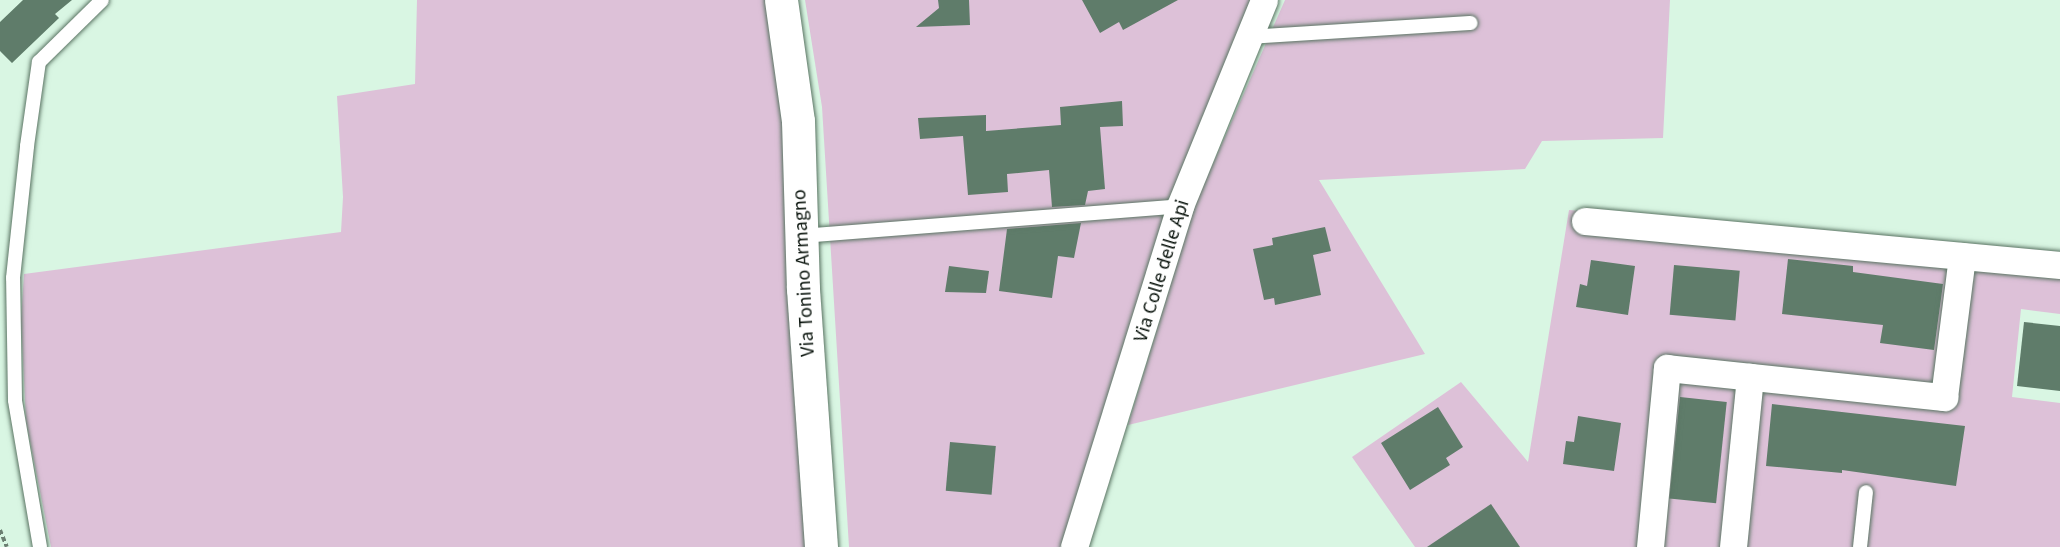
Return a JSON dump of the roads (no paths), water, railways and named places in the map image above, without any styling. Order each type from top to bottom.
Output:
[{"type":"street","name":"Via Tonino Armagno","points":[[781,0],[798,121],[802,236],[821,547]]},
{"type":"street","name":"Via Colle delle Api","points":[[1074,547],[1180,206],[1264,0]]},
{"type":"street","points":[[1585,221],[2060,265]]},
{"type":"street","points":[[1650,547],[1667,368],[1944,397],[1962,256]]},
{"type":"street","points":[[1733,547],[1750,377]]},
{"type":"lane","points":[[40,547],[15,400],[13,278],[27,146],[39,62],[102,0]]},
{"type":"lane","points":[[1247,37],[1471,23]]},
{"type":"lane","points":[[802,236],[1180,206]]},
{"type":"lane","points":[[1860,547],[1866,492]]}]
